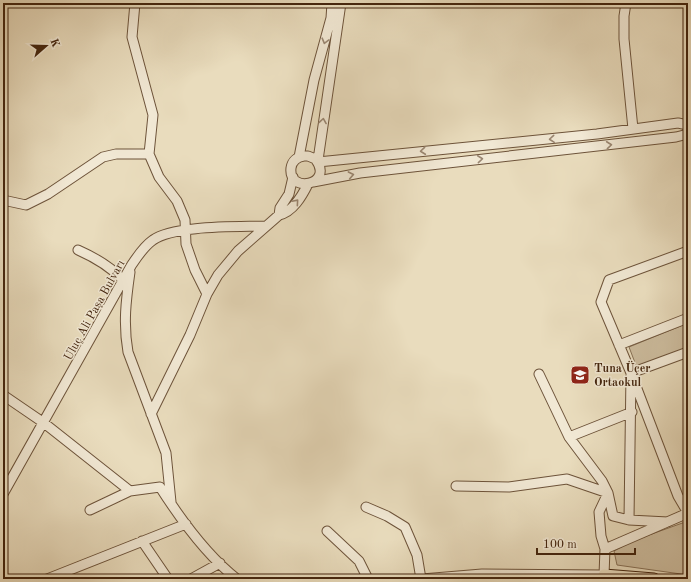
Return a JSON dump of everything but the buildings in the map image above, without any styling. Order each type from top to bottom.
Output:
[{"type":"main road","points":[[605,577],[654,579]]},
{"type":"street","points":[[135,3],[132,37],[153,115],[149,154],[159,177],[177,201],[185,220],[186,244],[194,270],[207,294]]},
{"type":"street","points":[[332,3],[331,18],[314,80],[299,157],[293,163],[291,172],[299,183],[311,183],[360,173],[676,137],[688,134]]},
{"type":"street","points":[[151,414],[190,335],[207,294],[218,275],[238,251],[279,215],[286,214],[299,200],[311,183],[316,180],[320,172],[318,161],[341,3]]},
{"type":"street","points":[[626,3],[624,16],[624,39],[633,129]]},
{"type":"street","points":[[299,157],[308,156],[318,161],[597,134],[678,124],[688,125]]},
{"type":"street","points":[[3,200],[26,205],[48,194],[103,157],[116,154],[149,154]]},
{"type":"street","points":[[279,215],[280,208],[289,194],[293,176]]},
{"type":"street","name":"Uluç Ali Paşa Bulvarı","points":[[3,494],[123,280],[141,252],[154,239],[171,233],[186,230],[266,226]]},
{"type":"street","points":[[78,250],[105,264],[115,271],[123,280]]},
{"type":"street","points":[[605,549],[688,513],[678,496],[631,373],[601,302],[609,280],[688,250]]},
{"type":"street","points":[[131,266],[125,310],[125,335],[128,352],[166,454],[171,505]]},
{"type":"street","points":[[619,345],[688,318]]},
{"type":"street","points":[[631,373],[688,352]]},
{"type":"street","points":[[629,520],[632,412],[631,373]]},
{"type":"street","points":[[539,374],[569,437],[602,481],[608,492],[613,516],[629,520],[668,522]]},
{"type":"street","points":[[3,395],[44,423],[130,491]]},
{"type":"street","points":[[569,437],[632,412]]},
{"type":"street","points":[[456,486],[509,487],[567,479],[608,492]]},
{"type":"street","points":[[90,510],[130,491],[160,487],[171,505],[203,547],[237,579]]},
{"type":"street","points":[[366,507],[387,516],[405,527],[417,555],[422,579],[482,574],[507,577],[605,577],[605,549],[601,536],[599,512],[608,492]]},
{"type":"street","points":[[47,579],[186,524]]},
{"type":"street","points":[[327,531],[359,561],[368,579]]},
{"type":"street","points":[[142,541],[168,579]]},
{"type":"street","points":[[191,579],[220,563]]},
{"type":"shaded area","points":[[688,323],[688,347],[637,368],[629,347]]},
{"type":"shaded area","points":[[688,521],[688,575],[617,565],[614,551],[635,540]]},
{"type":"place","name":"Tuna Üçer Ortaokul","points":[[580,375]]}]
